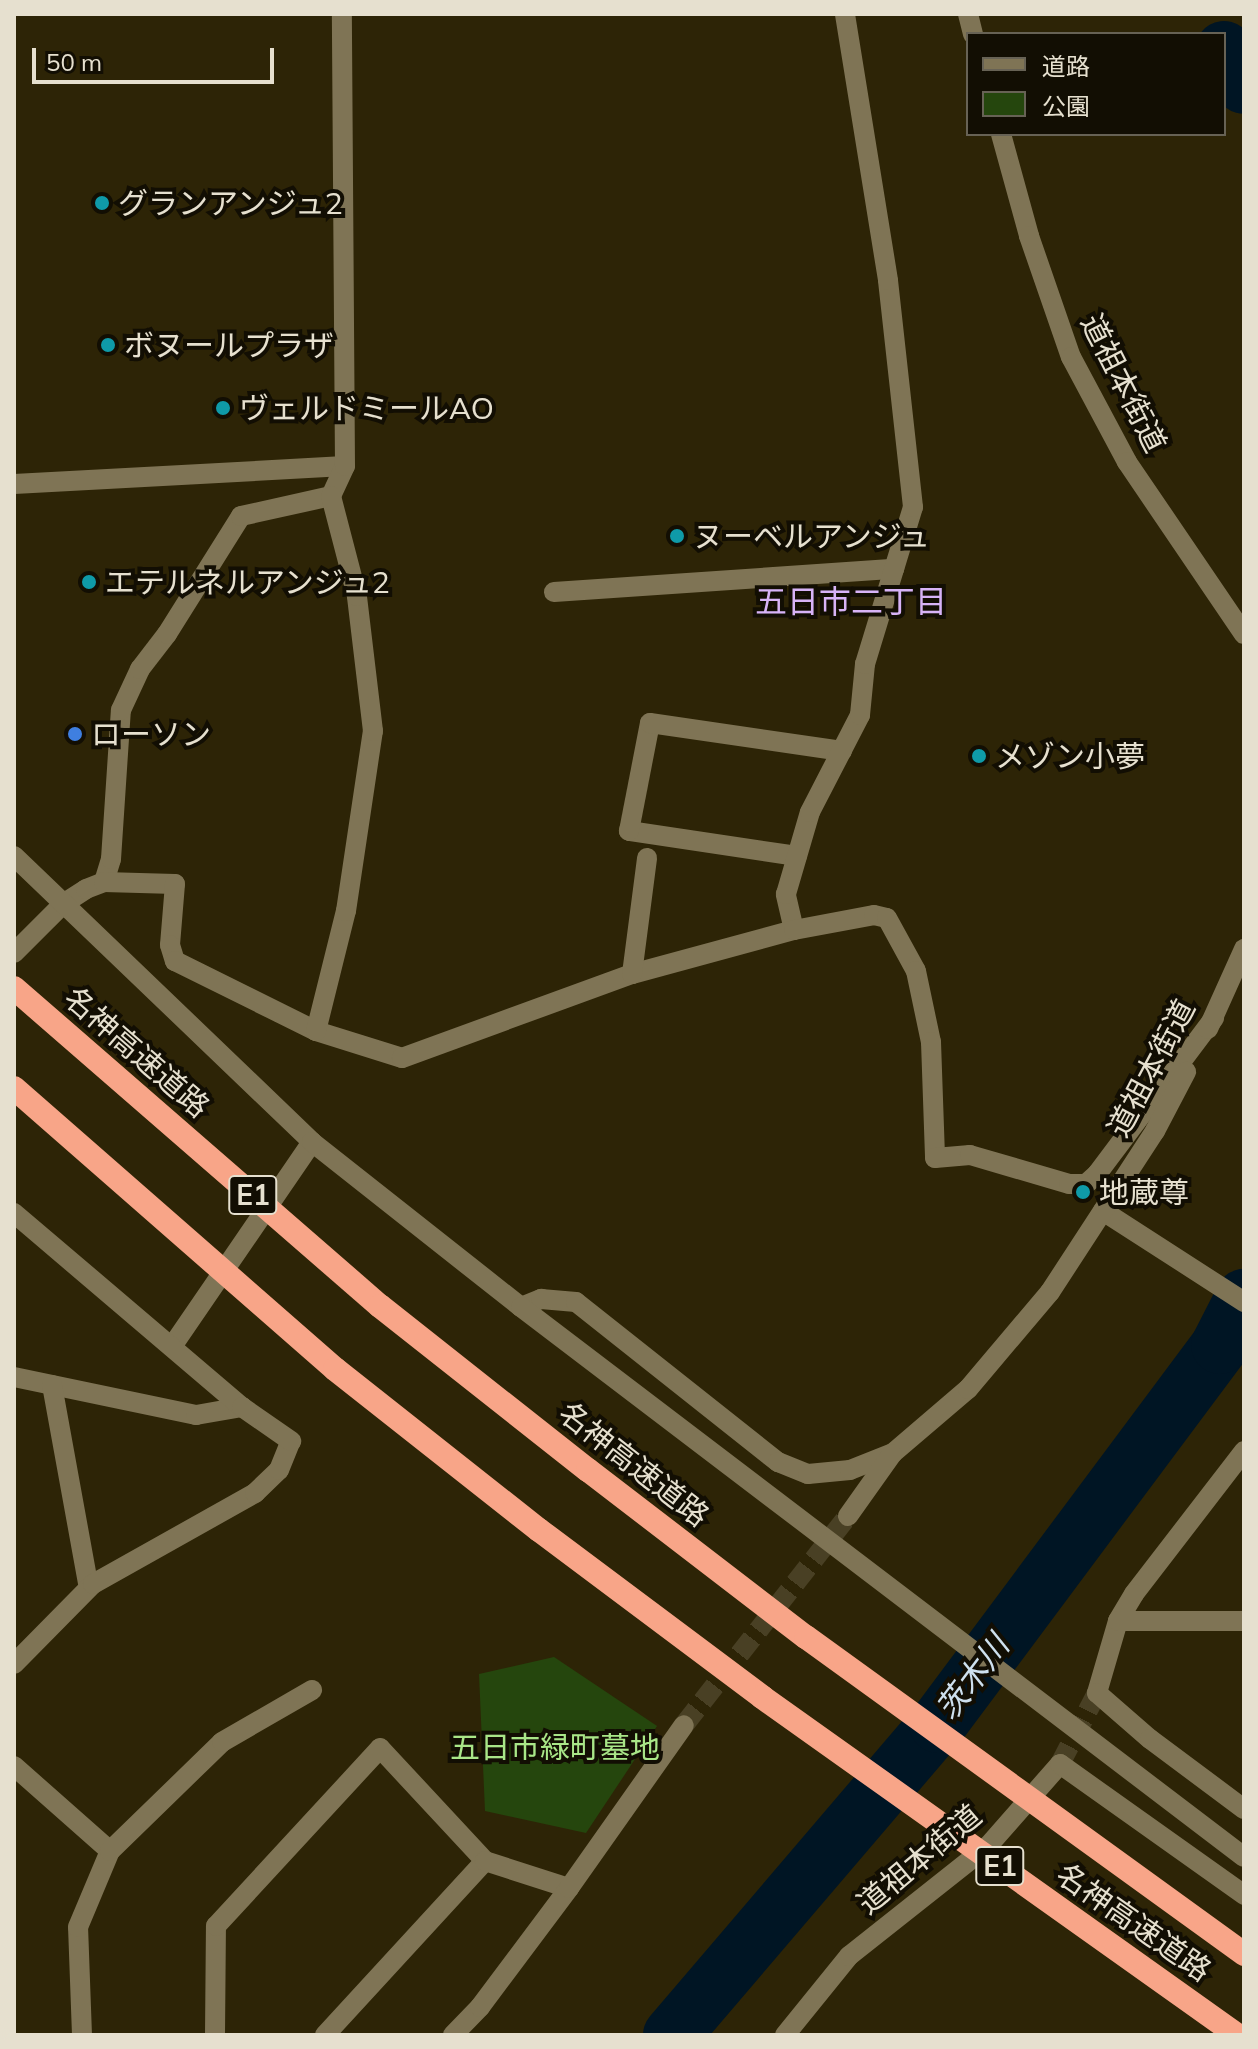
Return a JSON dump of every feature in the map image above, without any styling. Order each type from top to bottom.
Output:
[{"type":"highway","name":"名神高速道路","points":[[14,988],[380,1306],[496,1398],[806,1637],[1244,1954]]},
{"type":"highway","name":"名神高速道路","points":[[14,1088],[335,1369],[446,1457],[762,1697],[1237,2035]]},
{"type":"street","points":[[316,1031],[346,911],[373,731],[357,596],[331,496],[345,466],[342,14]]},
{"type":"street","points":[[794,930],[786,894],[810,812],[860,715],[865,664],[913,507],[888,280],[845,14]]},
{"type":"street","name":"道祖本街道","points":[[1002,136],[1029,236],[1071,357],[1127,462],[1244,634]]},
{"type":"street","points":[[14,484],[345,466]]},
{"type":"street","points":[[104,882],[111,859],[121,710],[140,669],[167,634],[241,516],[331,496]]},
{"type":"street","points":[[554,592],[894,569]]},
{"type":"street","points":[[797,856],[629,831],[650,723],[842,751]]},
{"type":"street","points":[[14,856],[312,1142],[521,1307],[1244,1857]]},
{"type":"street","points":[[632,974],[647,858]]},
{"type":"street","points":[[14,953],[63,904],[104,882],[175,884],[170,945],[175,961],[316,1031],[402,1058],[632,974],[794,930],[874,915],[887,918],[916,971],[931,1042],[935,1158],[970,1155],[1069,1184],[1086,1184],[1097,1174],[1214,1018]]},
{"type":"street","name":"道祖本街道","points":[[893,1453],[968,1389],[1110,1215],[1214,1018],[1244,949]]},
{"type":"street","points":[[173,1345],[312,1142]]},
{"type":"street","points":[[14,1213],[173,1345],[242,1407],[291,1441],[279,1470],[255,1493],[89,1588],[14,1664]]},
{"type":"street","points":[[1110,1215],[1244,1302]]},
{"type":"street","points":[[521,1307],[541,1299],[576,1302],[778,1462],[808,1474],[850,1470],[893,1453]]},
{"type":"street","points":[[14,1377],[196,1415],[242,1407]]},
{"type":"street","points":[[52,1385],[89,1588]]},
{"type":"street","points":[[1244,1451],[1134,1594],[1118,1621],[1097,1693],[1150,1739],[1244,1809]]},
{"type":"street","points":[[848,1516],[893,1453]]},
{"type":"street","points":[[1118,1621],[1244,1621]]},
{"type":"street","points":[[82,2035],[78,1927],[110,1851],[222,1742],[312,1690]]},
{"type":"street","points":[[453,2035],[480,2007],[569,1888],[684,1725]]},
{"type":"street","points":[[215,2035],[216,1926],[380,1748],[485,1861],[569,1888]]},
{"type":"street","name":"道祖本街道","points":[[785,2035],[849,1956],[988,1846],[1060,1764],[1244,1895]]},
{"type":"street","points":[[14,1766],[110,1851]]},
{"type":"street","points":[[325,2035],[485,1861]]},
{"type":"green space","name":"五日市緑町墓地","points":[[554,1657],[657,1726],[586,1833],[485,1811],[479,1674]]},
{"type":"waterway","name":"茨木川","points":[[1226,54],[1244,85]]},
{"type":"waterway","name":"茨木川","points":[[672,2035],[938,1724],[1220,1345],[1244,1298]]},
{"type":"tunnel","points":[[684,1725],[848,1516]]},
{"type":"tunnel","points":[[1060,1764],[1097,1693]]},
{"type":"place","name":"グランアンジュ2","points":[[102,203]]},
{"type":"place","name":"ボヌールプラザ","points":[[108,345]]},
{"type":"place","name":"ヴェルドミールAO","points":[[223,408]]},
{"type":"place","name":"ヌーベルアンジュ","points":[[677,536]]},
{"type":"place","name":"エテルネルアンジュ2","points":[[89,582]]},
{"type":"place","name":"ローソン","points":[[75,734]]},
{"type":"place","name":"メゾン小夢","points":[[979,756]]},
{"type":"place","name":"地蔵尊","points":[[1083,1192]]},
{"type":"district","name":"五日市二丁目","points":[[851,601]]}]
